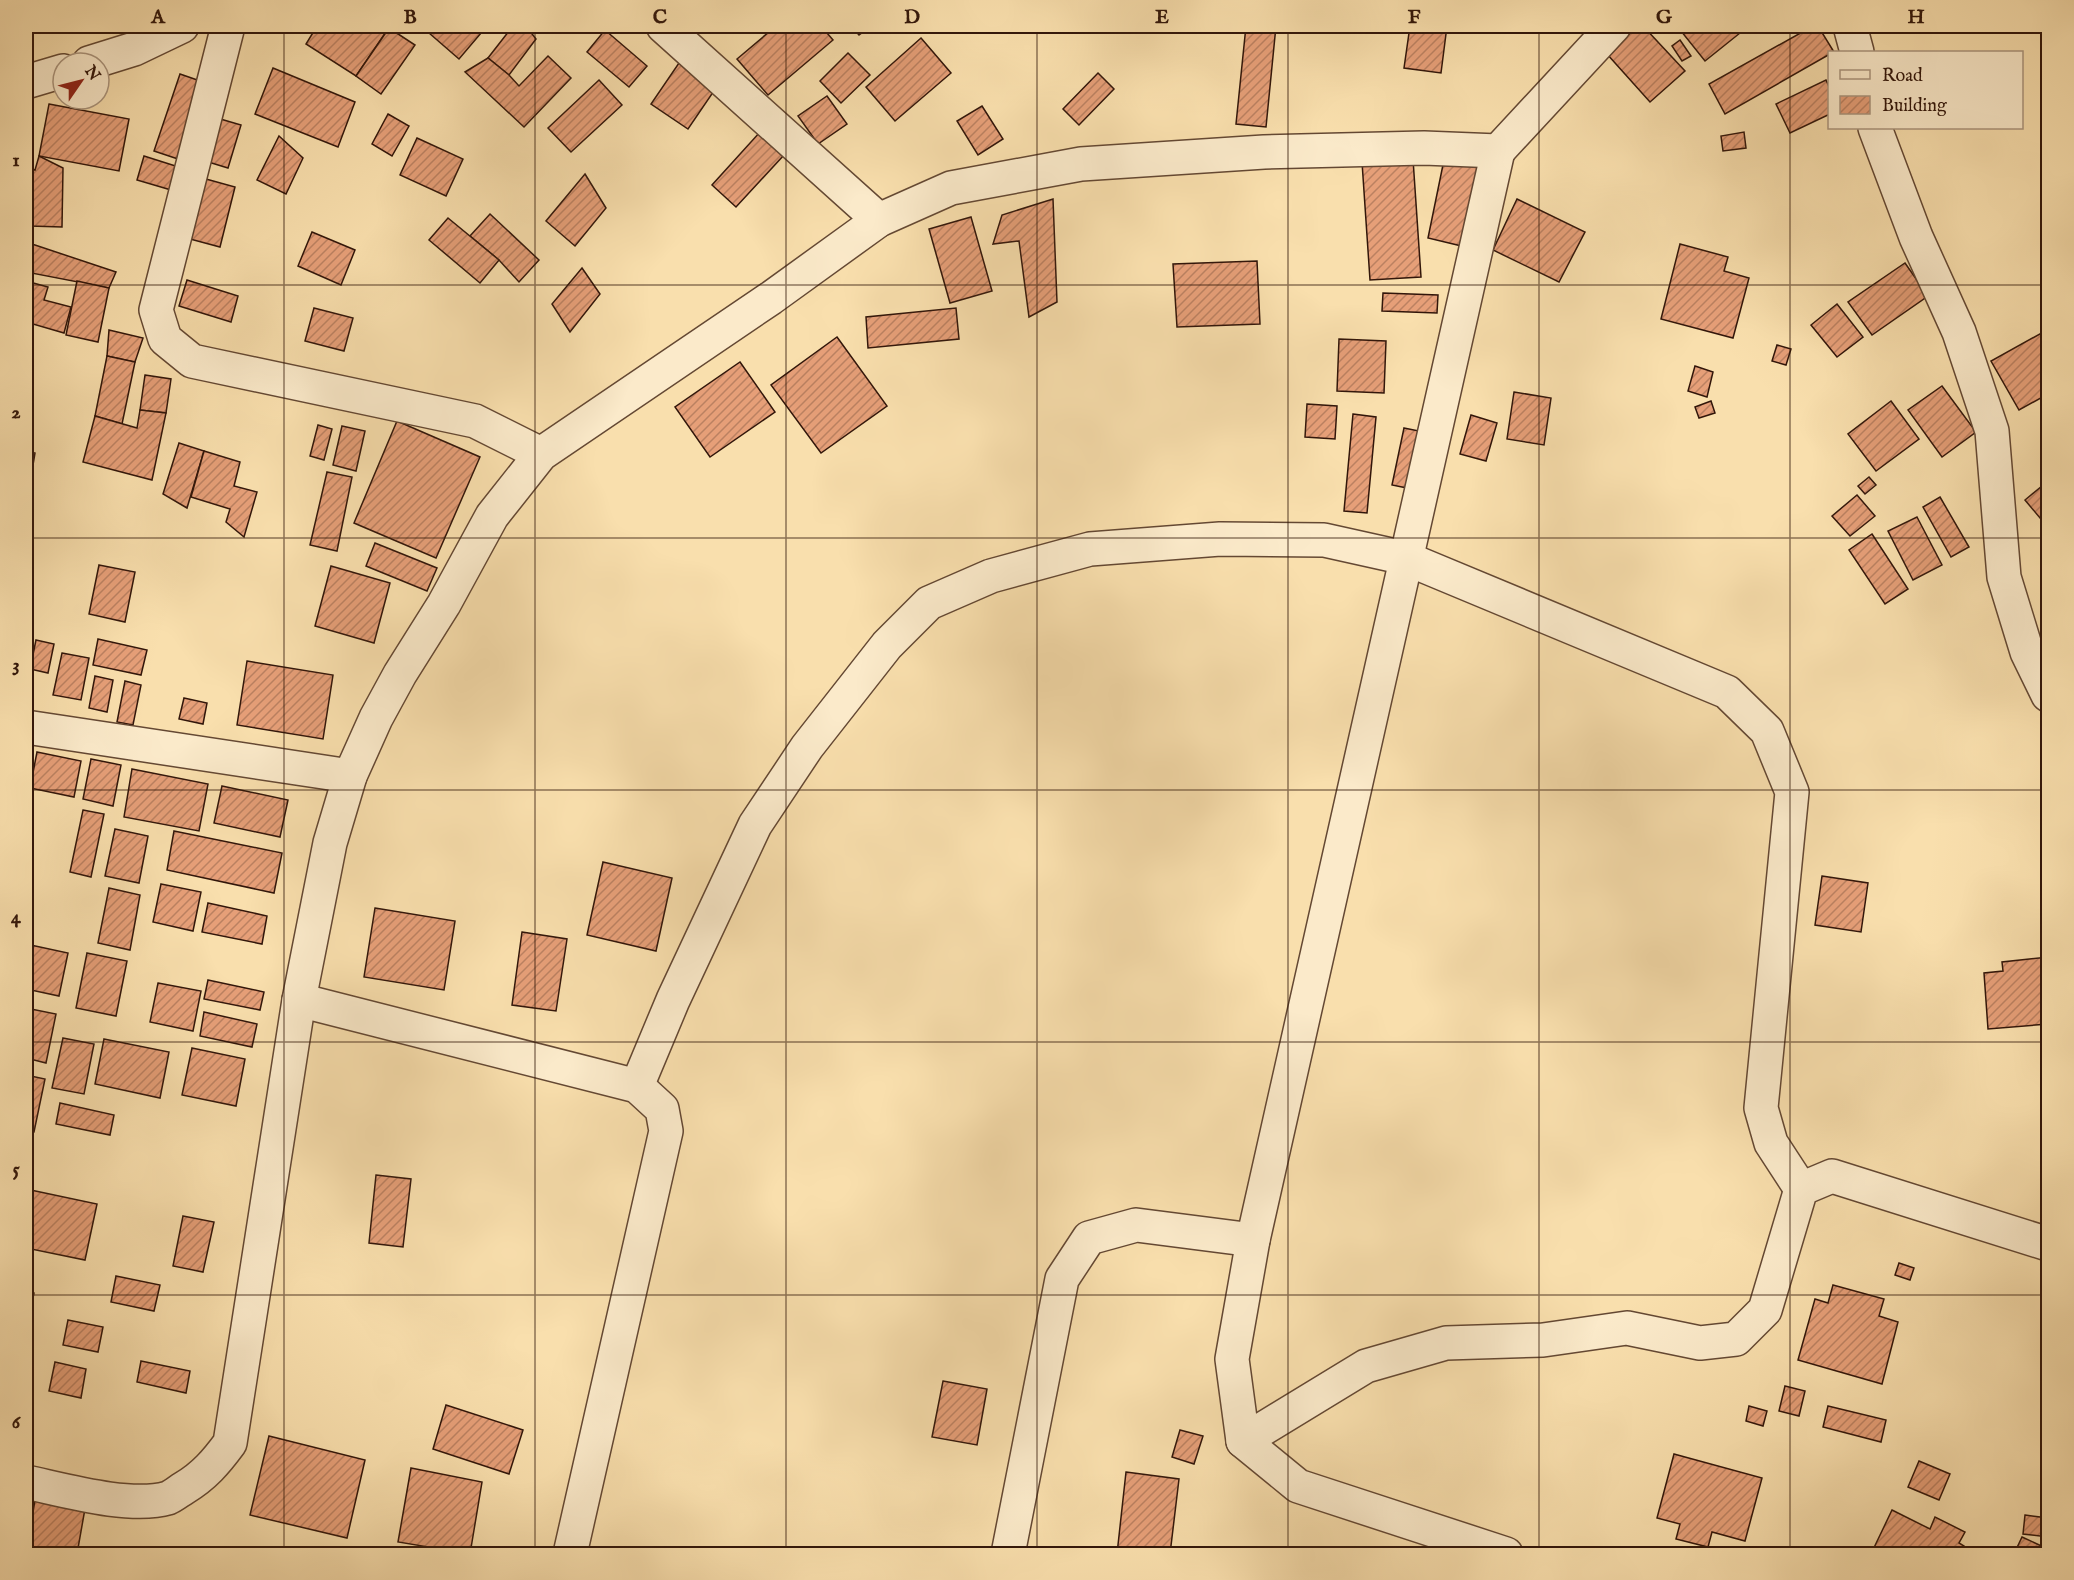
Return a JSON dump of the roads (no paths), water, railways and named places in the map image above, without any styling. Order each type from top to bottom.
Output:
[{"type":"street","points":[[111,56],[134,49],[182,26]]},
{"type":"street","points":[[228,26],[156,310],[165,339],[192,361],[475,421],[541,454]]},
{"type":"street","points":[[663,26],[879,220]]},
{"type":"street","points":[[1506,1554],[1298,1486],[1243,1441],[1232,1359],[1253,1240],[1498,151],[1614,26]]},
{"type":"street","points":[[1850,26],[1857,51]]},
{"type":"street","points":[[26,82],[51,75]]},
{"type":"street","points":[[1875,129],[1916,237],[1959,332],[1992,431],[2004,577],[2027,652],[2049,695]]},
{"type":"street","points":[[26,1482],[86,1495],[136,1502],[169,1498],[197,1481],[214,1466],[230,1443],[298,1000],[330,843],[350,776],[376,718],[400,674],[444,604],[492,516],[541,454],[771,298],[879,220],[951,188],[1081,164],[1264,152],[1424,148],[1498,151]]},
{"type":"street","points":[[638,1086],[673,1000],[755,825],[807,747],[887,645],[929,603],[991,576],[1090,549],[1220,539],[1324,540],[1405,558],[1727,692],[1767,731],[1792,792],[1761,1108],[1771,1143],[1801,1189],[1765,1310],[1736,1339],[1700,1343],[1627,1328],[1543,1340],[1446,1343],[1366,1366],[1243,1441]]},
{"type":"street","points":[[26,727],[350,776]]},
{"type":"street","points":[[298,1000],[638,1086],[662,1109],[666,1131],[570,1554]]},
{"type":"street","points":[[1801,1189],[1832,1176],[2049,1244]]},
{"type":"street","points":[[1008,1554],[1062,1279],[1089,1238],[1136,1225],[1253,1240]]}]
